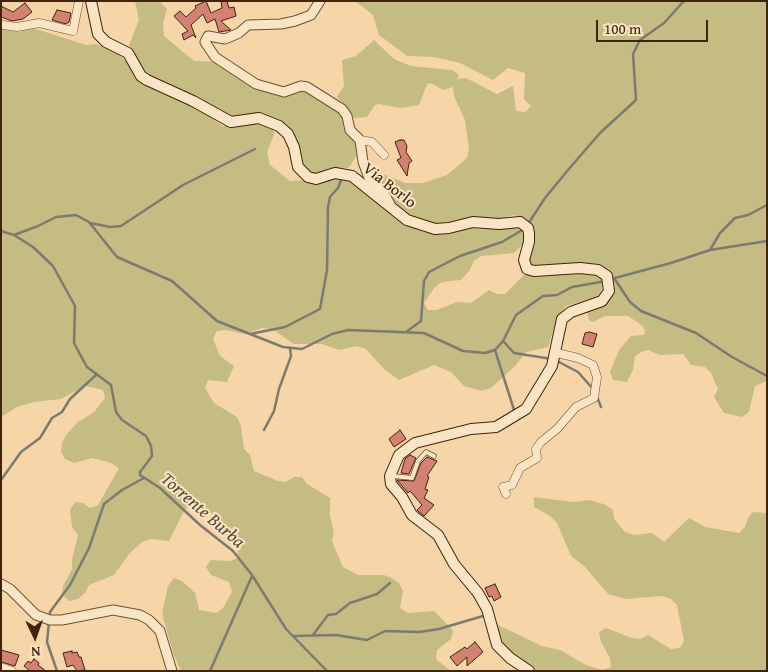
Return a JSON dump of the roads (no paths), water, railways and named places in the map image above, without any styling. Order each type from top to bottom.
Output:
[{"type":"main road","name":"Via Borlo","points":[[91,1],[98,34],[106,42],[128,53],[142,76],[227,121],[234,122],[259,118],[279,126],[288,134],[294,147],[298,167],[308,177],[316,179],[335,173],[346,173],[406,220],[435,229],[449,228],[473,222],[499,224],[520,222],[528,228],[529,233],[529,242],[524,260],[527,269],[534,271],[580,268],[604,273],[609,280],[608,295],[602,301],[571,312],[562,319],[557,353],[552,366],[529,406],[517,416],[496,427],[471,429],[415,443],[399,455],[390,476]]},
{"type":"main road","points":[[390,476],[391,484],[402,496],[412,516],[438,535],[454,564],[478,593],[487,609],[497,645],[510,658],[529,671]]},
{"type":"street","points":[[3,25],[17,27],[39,23],[73,31],[79,1]]},
{"type":"street","points":[[320,1],[311,15],[295,21],[281,24],[248,26],[239,33],[225,39],[208,36],[205,42],[215,57],[256,84],[284,92],[304,86],[342,108],[347,116],[350,130],[360,140],[372,142],[384,156]]},
{"type":"street","points":[[360,140],[363,162],[368,178],[384,193],[393,210]]},
{"type":"street","points":[[506,494],[503,487],[512,485],[520,468],[537,458],[536,449],[541,442],[576,407],[594,398],[597,377],[593,365],[578,358],[557,353]]},
{"type":"street","points":[[1,584],[10,589],[36,615],[50,620],[62,620],[113,610],[140,615],[149,620],[160,631],[172,671]]},
{"type":"street","points":[[1,666],[12,671]]},
{"type":"lane","points":[[390,476],[412,478],[418,461],[426,452],[434,456]]},
{"type":"waterway","points":[[528,224],[545,198],[600,133],[636,100],[633,54],[640,40],[664,23],[684,1]]},
{"type":"waterway","points":[[90,223],[110,227],[121,226],[183,185],[255,149]]},
{"type":"waterway","points":[[250,334],[285,327],[320,309],[327,270],[328,207],[330,197],[338,188],[342,177]]},
{"type":"waterway","points":[[710,250],[720,233],[735,218],[748,215],[767,205]]},
{"type":"waterway","points":[[14,235],[56,217],[76,215],[89,222],[117,257],[172,281],[217,321],[283,347],[302,349],[332,334],[348,330],[424,333],[463,351],[485,353],[495,350],[503,341],[516,315],[543,296],[557,295],[572,287],[606,281]]},
{"type":"waterway","points":[[406,332],[421,321],[424,281],[429,272],[460,256],[502,242],[524,229]]},
{"type":"waterway","name":"Torrente Burba","points":[[1,231],[14,235],[33,247],[53,266],[75,306],[74,343],[83,360],[87,367],[111,385],[116,412],[122,420],[146,436],[151,446],[152,456],[140,472],[140,475],[160,488],[200,525],[233,551],[252,575],[286,629],[327,671]]},
{"type":"waterway","points":[[611,279],[671,263],[710,250],[767,241]]},
{"type":"waterway","points":[[614,278],[630,302],[641,311],[696,333],[732,357],[767,376]]},
{"type":"waterway","points":[[504,342],[514,353],[552,359]]},
{"type":"waterway","points":[[264,430],[274,411],[279,389],[291,356],[290,348]]},
{"type":"waterway","points":[[495,350],[515,413]]},
{"type":"waterway","points":[[557,361],[578,372],[593,389]]},
{"type":"waterway","points":[[1,480],[21,452],[40,438],[52,418],[62,412],[70,399],[97,374]]},
{"type":"waterway","points":[[596,394],[601,407]]},
{"type":"waterway","points":[[57,671],[47,642],[50,612],[70,585],[89,548],[104,504],[122,490],[144,478]]},
{"type":"waterway","points":[[210,671],[252,576]]},
{"type":"waterway","points":[[313,635],[328,615],[336,614],[350,603],[377,594],[390,583]]},
{"type":"waterway","points":[[293,636],[336,635],[367,640],[385,631],[419,632],[439,629],[483,616]]}]
